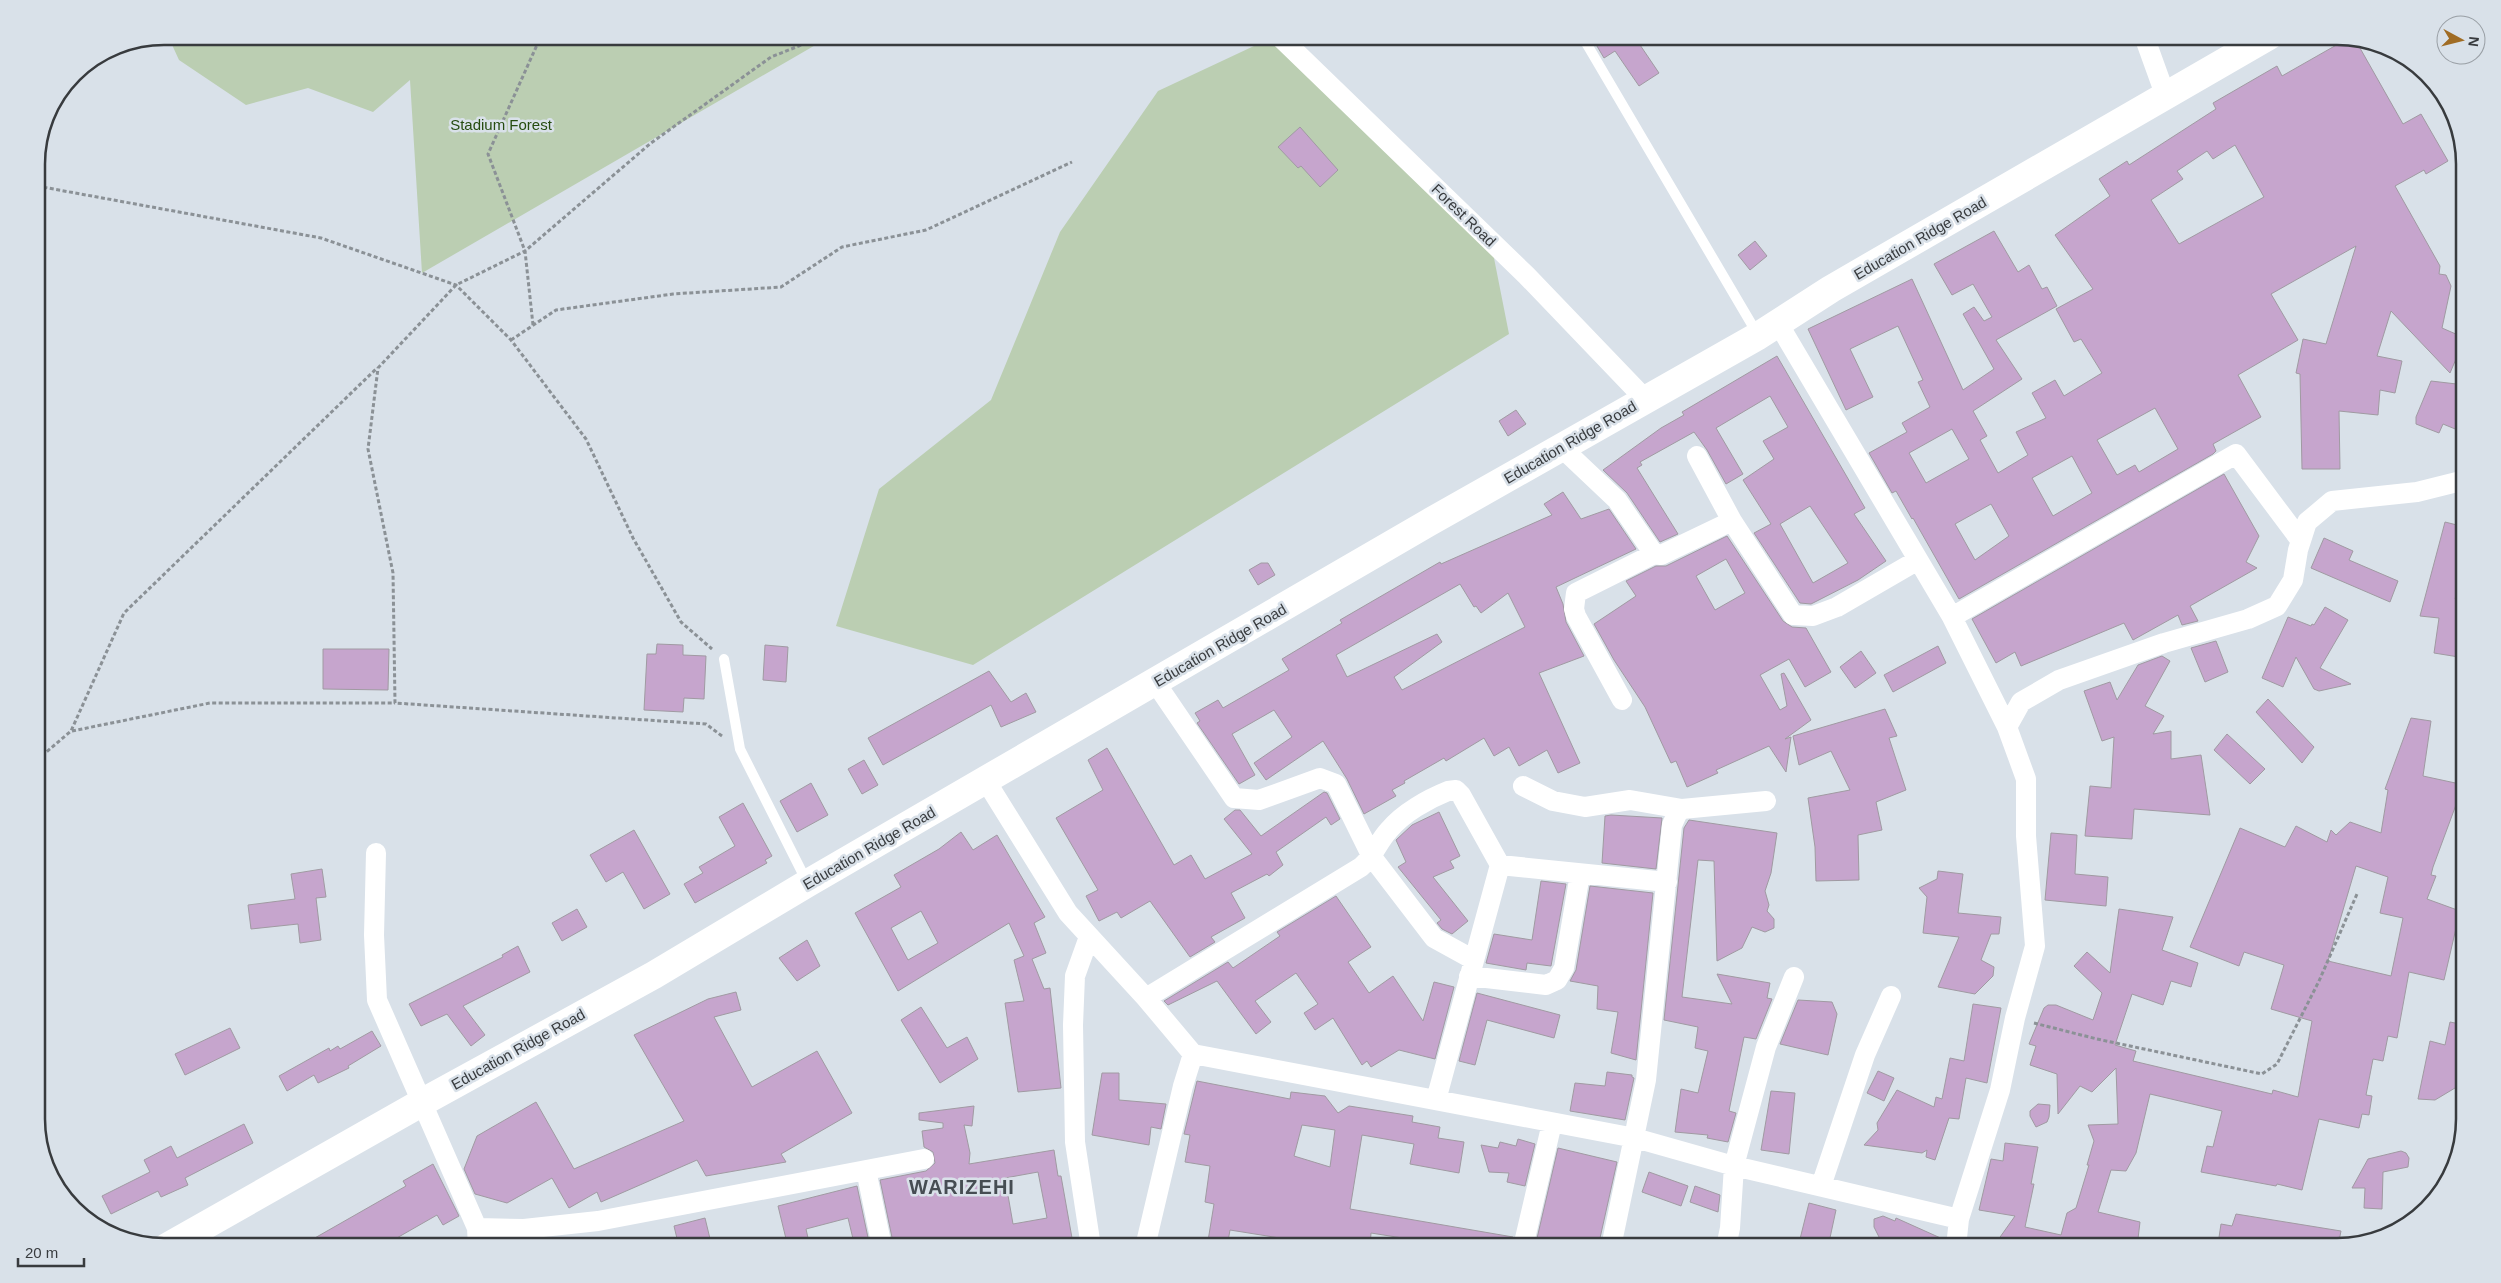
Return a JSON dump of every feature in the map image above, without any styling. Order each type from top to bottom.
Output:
[{"type":"street","name":"Forest Road","points":[[1288,45],[1526,275],[1645,399]]},
{"type":"street","points":[[2147,45],[2166,97]]},
{"type":"street","name":"Education Ridge Road","points":[[183,1238],[421,1102],[626,991],[808,883],[1561,447],[1768,330],[1839,284],[2254,45]]},
{"type":"street","points":[[1768,330],[1918,560],[1952,617],[2007,727],[2026,779],[2026,836],[2035,946],[2015,1018],[2000,1090],[1984,1133],[1959,1219],[1957,1238]]},
{"type":"street","points":[[1561,447],[1617,500],[1654,554]]},
{"type":"street","points":[[1952,617],[2236,454],[2301,542]]},
{"type":"street","points":[[1697,456],[1732,521],[1793,615],[1813,616],[1837,607],[1918,560]]},
{"type":"street","points":[[2007,727],[2021,702],[2059,680],[2164,643],[2248,619],[2277,606],[2293,580],[2307,522],[2332,501],[2417,492],[2456,482]]},
{"type":"street","points":[[1622,700],[1576,616],[1574,609],[1576,592],[1654,554],[1661,555],[1732,521]]},
{"type":"street","points":[[1156,682],[1234,798],[1260,800],[1320,778],[1336,784],[1372,857],[1434,938],[1471,968],[1546,985],[1558,980],[1564,968],[1580,874]]},
{"type":"street","points":[[986,781],[1060,901],[1089,937],[1146,998],[1193,1054],[1634,1138],[1734,1166],[1959,1219]]},
{"type":"street","points":[[1523,786],[1553,801],[1585,807],[1630,800],[1682,809],[1766,801]]},
{"type":"street","points":[[1146,998],[1360,867],[1372,857],[1387,831],[1399,818],[1442,794],[1456,790],[1461,795],[1500,866],[1436,1100]]},
{"type":"street","points":[[1613,1238],[1646,1080],[1672,825],[1677,814],[1682,809]]},
{"type":"street","points":[[376,853],[374,936],[377,1000],[478,1237],[524,1229],[598,1221],[924,1159]]},
{"type":"street","points":[[1500,866],[1667,882]]},
{"type":"street","points":[[1089,937],[1075,976],[1073,1025],[1075,1142],[1090,1238]]},
{"type":"street","points":[[1728,1238],[1734,1166],[1766,1047],[1794,978]]},
{"type":"street","points":[[1821,1186],[1865,1056],[1891,996]]},
{"type":"street","points":[[1148,1238],[1178,1104],[1193,1054]]},
{"type":"street","points":[[1525,1238],[1552,1123]]},
{"type":"street","points":[[866,1170],[880,1238]]},
{"type":"lane","points":[[1588,45],[1768,330]]},
{"type":"lane","points":[[724,659],[740,749],[808,883]]},
{"type":"path","points":[[533,325],[525,251],[488,154],[537,45]]},
{"type":"path","points":[[45,753],[72,731],[124,613],[378,368],[456,285],[525,251],[658,137],[771,57],[801,45]]},
{"type":"path","points":[[511,340],[556,310],[673,294],[781,287],[842,247],[926,230],[1072,162]]},
{"type":"path","points":[[45,188],[321,238],[456,285],[511,340],[586,440],[633,538],[681,622],[724,659]]},
{"type":"path","points":[[378,368],[368,449],[393,573],[395,703]]},
{"type":"path","points":[[72,731],[210,703],[395,703],[706,724],[740,749]]},
{"type":"path","points":[[2015,1018],[2097,1039],[2262,1074],[2277,1064],[2319,981],[2357,894]]},
{"type":"green space","name":"Stadium Forest","points":[[172,45],[815,45],[422,273],[410,80],[373,112],[308,88],[246,105],[179,60]]},
{"type":"green space","points":[[1256,45],[1278,45],[1492,248],[1509,334],[973,665],[836,626],[879,489],[991,400],[1060,232],[1158,91]]},
{"type":"building","points":[[1596,45],[1640,45],[1659,73],[1639,86],[1615,51],[1604,58]]},
{"type":"building","points":[[2336,45],[2359,47],[2403,124],[2421,114],[2448,161],[2426,174],[2424,170],[2395,186],[2440,266],[2439,274],[2446,275],[2451,286],[2442,328],[2456,334],[2456,359],[2450,373],[2391,311],[2377,356],[2402,361],[2395,393],[2380,390],[2378,415],[2339,411],[2340,469],[2302,469],[2300,374],[2296,373],[2303,339],[2326,344],[2356,246],[2271,294],[2298,340],[2238,375],[2261,417],[2213,444],[2216,451],[2213,454],[1959,599],[1913,518],[1896,491],[1892,493],[1869,453],[1907,432],[1902,423],[1930,407],[1918,382],[1923,380],[1898,326],[1850,349],[1873,397],[1846,410],[1808,329],[1912,279],[1963,390],[1994,369],[1963,314],[1974,307],[1984,321],[1992,317],[1973,284],[1952,295],[1934,264],[1994,231],[2018,272],[2029,265],[2042,289],[2047,287],[2057,306],[1996,340],[2022,379],[1973,411],[1987,436],[1980,440],[1998,473],[2028,455],[2016,432],[2046,418],[2032,393],[2055,380],[2064,396],[2102,373],[2081,339],[2074,342],[2056,309],[2093,289],[2055,235],[2110,196],[2099,179],[2127,161],[2129,165],[2216,109],[2213,103],[2277,66],[2282,76]],"holes":[[[2235,145],[2264,197],[2179,244],[2151,200],[2183,179],[2177,171],[2207,151],[2213,159]],[[2155,408],[2178,449],[2139,472],[2135,465],[2117,475],[2097,440]],[[1952,429],[1969,459],[1926,483],[1909,453]],[[2072,456],[2092,493],[2053,516],[2032,478]],[[1991,504],[2009,536],[1975,560],[1955,524]]]},
{"type":"building","points":[[1300,127],[1338,170],[1320,187],[1301,166],[1298,168],[1278,147]]},
{"type":"building","points":[[1755,241],[1767,256],[1750,270],[1738,255]]},
{"type":"building","points":[[1777,356],[1865,508],[1854,514],[1886,561],[1858,580],[1811,604],[1800,603],[1754,533],[1771,524],[1743,480],[1774,459],[1763,441],[1788,427],[1770,396],[1716,428],[1743,474],[1726,484],[1707,450],[1694,432],[1640,462],[1642,465],[1637,468],[1678,534],[1660,542],[1627,493],[1603,470],[1661,428],[1684,415],[1682,412]],"holes":[[[1810,506],[1848,563],[1813,583],[1780,524]]]},
{"type":"building","points":[[2431,381],[2456,384],[2456,429],[2443,424],[2439,433],[2416,424],[2416,417]]},
{"type":"building","points":[[1516,410],[1526,424],[1508,436],[1499,421]]},
{"type":"building","points":[[2224,474],[2259,536],[2246,562],[2257,568],[2190,606],[2198,621],[2182,625],[2178,615],[2133,640],[2124,623],[2021,666],[2015,652],[1996,663],[1972,619]]},
{"type":"building","points":[[1563,492],[1581,519],[1609,509],[1636,549],[1556,587],[1563,604],[1566,622],[1584,656],[1539,673],[1580,763],[1558,773],[1547,750],[1519,766],[1509,747],[1494,756],[1484,738],[1446,761],[1444,758],[1404,781],[1405,783],[1392,790],[1396,796],[1364,814],[1347,779],[1323,741],[1266,780],[1254,763],[1292,737],[1274,710],[1232,734],[1255,775],[1239,784],[1197,723],[1200,721],[1195,713],[1218,700],[1223,708],[1289,670],[1282,659],[1342,623],[1340,620],[1440,562],[1441,564],[1552,515],[1544,504]],"holes":[[[1460,584],[1474,607],[1476,606],[1481,613],[1508,593],[1525,627],[1402,690],[1394,677],[1442,642],[1437,634],[1347,677],[1336,655]]]},
{"type":"building","points":[[2445,522],[2456,525],[2456,657],[2434,653],[2439,618],[2420,616]]},
{"type":"building","points":[[1727,536],[1783,621],[1792,627],[1806,628],[1831,672],[1805,687],[1789,659],[1760,675],[1780,710],[1787,706],[1781,674],[1784,673],[1811,720],[1785,739],[1791,737],[1786,772],[1769,746],[1716,770],[1718,773],[1687,787],[1676,761],[1671,763],[1645,707],[1614,660],[1594,624],[1636,596],[1626,581],[1656,566],[1666,566]],"holes":[[[1726,559],[1745,593],[1715,610],[1696,576]]]},
{"type":"building","points":[[2324,538],[2353,551],[2349,560],[2398,581],[2390,602],[2311,568]]},
{"type":"building","points":[[1261,563],[1268,563],[1275,575],[1258,585],[1249,570]]},
{"type":"building","points":[[2325,607],[2348,620],[2320,668],[2351,684],[2319,691],[2314,689],[2296,657],[2283,687],[2262,678],[2288,617],[2311,626],[2312,624],[2314,625]]},
{"type":"building","points":[[2216,641],[2228,672],[2205,682],[2191,648]]},
{"type":"building","points":[[657,644],[683,645],[683,655],[706,656],[704,699],[684,698],[683,712],[644,710],[647,654],[656,654]]},
{"type":"building","points":[[765,645],[788,647],[786,682],[763,680]]},
{"type":"building","points":[[1938,646],[1946,663],[1893,692],[1884,675]]},
{"type":"building","points":[[323,649],[389,649],[388,690],[323,689]]},
{"type":"building","points":[[1861,651],[1876,673],[1855,688],[1840,667]]},
{"type":"building","points":[[2162,656],[2170,661],[2145,706],[2164,716],[2153,734],[2171,731],[2171,759],[2201,755],[2210,815],[2134,809],[2132,839],[2085,836],[2090,786],[2111,788],[2114,737],[2102,741],[2084,691],[2110,682],[2117,700],[2138,665]]},
{"type":"building","points":[[989,671],[1011,702],[1026,693],[1036,712],[1001,727],[991,705],[883,765],[868,738]]},
{"type":"building","points":[[2268,699],[2314,747],[2302,763],[2256,712]]},
{"type":"building","points":[[1885,709],[1897,736],[1889,738],[1906,790],[1876,802],[1882,830],[1858,835],[1859,880],[1816,881],[1815,847],[1808,798],[1850,790],[1831,751],[1799,765],[1793,736]]},
{"type":"building","points":[[2411,718],[2431,721],[2423,776],[2456,783],[2456,805],[2433,867],[2431,875],[2436,876],[2427,899],[2456,910],[2456,928],[2444,980],[2409,972],[2397,1038],[2388,1036],[2383,1061],[2373,1059],[2366,1095],[2372,1096],[2369,1115],[2362,1114],[2359,1128],[2319,1119],[2302,1190],[2277,1184],[2276,1186],[2201,1172],[2207,1146],[2213,1147],[2222,1111],[2150,1094],[2136,1153],[2126,1171],[2111,1170],[2098,1212],[2140,1222],[2138,1238],[1999,1238],[2015,1216],[1979,1210],[1991,1159],[2003,1161],[2005,1143],[2038,1147],[2031,1184],[2034,1184],[2025,1227],[2061,1235],[2067,1213],[2076,1208],[2089,1165],[2087,1165],[2094,1141],[2088,1125],[2118,1124],[2116,1068],[2092,1092],[2080,1086],[2058,1114],[2057,1074],[2030,1065],[2036,1046],[2029,1044],[2044,1008],[2048,1005],[2056,1005],[2093,1020],[2102,993],[2074,966],[2087,952],[2110,973],[2119,909],[2173,917],[2162,950],[2198,963],[2191,987],[2171,981],[2163,1005],[2132,994],[2115,1045],[2136,1051],[2133,1061],[2272,1094],[2273,1090],[2298,1097],[2312,1021],[2271,1009],[2284,965],[2244,952],[2239,966],[2190,947],[2240,828],[2285,847],[2296,826],[2327,842],[2331,830],[2336,835],[2350,822],[2381,833],[2388,790],[2385,789]],"holes":[[[2356,866],[2388,877],[2380,913],[2403,918],[2391,976],[2328,961]]]},
{"type":"building","points":[[2227,734],[2265,769],[2250,784],[2214,750]]},
{"type":"building","points":[[1107,748],[1174,865],[1191,855],[1205,879],[1252,854],[1224,819],[1235,810],[1240,810],[1261,836],[1324,792],[1327,793],[1340,819],[1331,825],[1326,817],[1276,852],[1283,865],[1269,876],[1267,874],[1231,893],[1245,918],[1211,937],[1215,942],[1190,957],[1150,901],[1121,918],[1117,912],[1099,921],[1086,896],[1098,890],[1056,818],[1103,790],[1088,760]]},
{"type":"building","points":[[864,760],[878,785],[862,794],[848,769]]},
{"type":"building","points":[[811,783],[828,815],[797,832],[780,801]]},
{"type":"building","points":[[743,803],[772,856],[765,860],[767,863],[695,903],[684,884],[703,873],[699,867],[735,846],[719,817]]},
{"type":"building","points":[[1439,812],[1460,856],[1450,861],[1454,868],[1433,877],[1468,921],[1452,934],[1442,929],[1437,923],[1441,920],[1398,867],[1406,862],[1396,840],[1412,825]]},
{"type":"building","points":[[1605,816],[1662,818],[1656,869],[1602,863]]},
{"type":"building","points":[[1689,820],[1777,833],[1771,873],[1765,891],[1769,905],[1767,911],[1774,919],[1774,928],[1765,932],[1752,927],[1742,948],[1717,961],[1714,861],[1698,860],[1682,997],[1732,1004],[1717,974],[1770,983],[1767,998],[1772,999],[1756,1039],[1744,1037],[1729,1111],[1736,1113],[1728,1142],[1707,1138],[1708,1135],[1675,1132],[1681,1089],[1698,1093],[1708,1051],[1695,1048],[1698,1027],[1664,1020],[1684,828]]},
{"type":"building","points":[[634,830],[670,894],[644,909],[623,872],[606,882],[590,855]]},
{"type":"building","points":[[961,832],[973,850],[997,835],[1045,917],[1034,923],[1046,953],[1032,959],[1044,989],[1050,988],[1061,1088],[1018,1092],[1005,1003],[1024,1001],[1014,960],[1024,956],[1009,923],[898,991],[855,913],[901,887],[894,875],[939,849]],"holes":[[[921,911],[938,943],[908,960],[891,928]]]},
{"type":"building","points":[[2051,833],[2077,835],[2075,874],[2108,877],[2106,906],[2045,900]]},
{"type":"building","points":[[322,869],[326,897],[316,898],[321,940],[300,943],[298,924],[251,929],[248,905],[295,899],[291,874]]},
{"type":"building","points":[[1938,871],[1963,874],[1958,913],[2001,917],[1999,934],[1991,934],[1981,960],[1994,967],[1993,976],[1975,994],[1938,987],[1959,937],[1923,933],[1927,897],[1919,888],[1937,879]]},
{"type":"building","points":[[1541,881],[1566,884],[1551,966],[1527,963],[1526,970],[1486,963],[1494,934],[1532,940]]},
{"type":"building","points":[[1590,886],[1653,893],[1636,1060],[1611,1053],[1618,1012],[1597,1009],[1598,986],[1570,981],[1576,970]]},
{"type":"building","points":[[1336,896],[1371,947],[1348,962],[1369,993],[1393,976],[1423,1021],[1434,982],[1454,987],[1435,1059],[1399,1050],[1371,1067],[1367,1061],[1362,1065],[1333,1018],[1315,1030],[1304,1013],[1318,1004],[1296,973],[1255,1001],[1271,1022],[1256,1034],[1217,981],[1168,1005],[1164,1001],[1228,962],[1233,968],[1280,936],[1277,932]]},
{"type":"building","points":[[577,909],[587,927],[562,941],[552,923]]},
{"type":"building","points":[[807,940],[820,966],[797,981],[779,958]]},
{"type":"building","points":[[518,946],[530,972],[463,1006],[485,1035],[471,1046],[447,1014],[421,1026],[409,1004],[503,957],[502,955]]},
{"type":"building","points":[[736,992],[741,1010],[714,1017],[752,1087],[817,1051],[852,1113],[781,1154],[786,1162],[706,1176],[697,1160],[601,1202],[597,1192],[569,1208],[552,1178],[507,1203],[475,1194],[464,1169],[477,1136],[536,1102],[574,1169],[684,1121],[634,1035],[708,999]]},
{"type":"building","points":[[1477,993],[1560,1015],[1554,1038],[1487,1020],[1475,1065],[1459,1061]]},
{"type":"building","points":[[1798,1000],[1832,1002],[1837,1014],[1828,1055],[1780,1044]]},
{"type":"building","points":[[1973,1004],[2001,1008],[1987,1083],[1966,1078],[1959,1119],[1949,1118],[1935,1160],[1926,1157],[1927,1150],[1922,1153],[1864,1145],[1878,1130],[1877,1123],[1897,1090],[1934,1107],[1936,1097],[1942,1099],[1950,1058],[1964,1061]]},
{"type":"building","points":[[921,1007],[947,1048],[967,1037],[978,1059],[940,1083],[901,1020]]},
{"type":"building","points":[[2450,1022],[2456,1023],[2456,1087],[2435,1100],[2418,1099],[2430,1041],[2445,1045]]},
{"type":"building","points":[[230,1028],[240,1048],[185,1075],[175,1054]]},
{"type":"building","points":[[372,1031],[381,1046],[348,1066],[349,1068],[318,1083],[314,1075],[287,1091],[279,1076],[329,1048],[330,1051],[338,1046],[340,1049]]},
{"type":"building","points":[[1878,1071],[1894,1078],[1884,1101],[1867,1093]]},
{"type":"building","points":[[1607,1072],[1632,1075],[1634,1078],[1625,1120],[1570,1111],[1575,1083],[1605,1086]]},
{"type":"building","points":[[1102,1073],[1119,1073],[1119,1100],[1166,1104],[1161,1129],[1151,1127],[1149,1145],[1092,1135]]},
{"type":"building","points":[[1197,1081],[1290,1099],[1291,1092],[1325,1096],[1338,1113],[1349,1106],[1413,1116],[1412,1122],[1440,1127],[1438,1138],[1464,1142],[1459,1173],[1410,1164],[1414,1144],[1362,1135],[1350,1209],[1513,1238],[1403,1238],[1371,1233],[1371,1238],[1280,1238],[1230,1230],[1229,1238],[1208,1238],[1214,1204],[1205,1202],[1210,1166],[1185,1162],[1190,1135],[1184,1134]],"holes":[[[1302,1125],[1335,1130],[1330,1167],[1294,1156]]]},
{"type":"building","points":[[1771,1091],[1795,1093],[1789,1154],[1761,1150]]},
{"type":"building","points":[[2038,1104],[2050,1105],[2049,1117],[2047,1122],[2036,1127],[2030,1116],[2030,1111]]},
{"type":"building","points":[[974,1106],[972,1126],[964,1125],[970,1153],[969,1164],[1054,1150],[1058,1176],[1061,1176],[1072,1238],[892,1238],[880,1180],[926,1171],[935,1163],[933,1152],[924,1147],[922,1131],[943,1128],[943,1123],[919,1120],[919,1113]],"holes":[[[1038,1172],[1047,1218],[1013,1224],[1005,1178]]]},
{"type":"building","points":[[244,1124],[253,1143],[185,1178],[188,1185],[161,1197],[158,1191],[111,1214],[102,1196],[150,1172],[144,1160],[171,1146],[177,1158]]},
{"type":"building","points":[[1518,1139],[1535,1144],[1525,1186],[1507,1182],[1509,1173],[1489,1172],[1481,1145],[1498,1148],[1500,1142],[1516,1146]]},
{"type":"building","points":[[1558,1148],[1617,1162],[1600,1238],[1537,1238]]},
{"type":"building","points":[[2401,1151],[2406,1153],[2409,1158],[2408,1167],[2383,1172],[2382,1209],[2364,1208],[2365,1188],[2352,1188],[2368,1159]]},
{"type":"building","points":[[433,1164],[459,1216],[443,1225],[437,1215],[397,1238],[315,1238],[406,1186],[403,1181]]},
{"type":"building","points":[[1649,1172],[1688,1186],[1681,1206],[1642,1192]]},
{"type":"building","points":[[857,1186],[868,1238],[853,1238],[848,1218],[806,1229],[808,1238],[786,1238],[778,1206]]},
{"type":"building","points":[[1695,1186],[1720,1195],[1718,1212],[1690,1202]]},
{"type":"building","points":[[1809,1203],[1836,1210],[1830,1238],[1800,1238]]},
{"type":"building","points":[[2236,1214],[2341,1231],[2340,1238],[2337,1238],[2219,1238],[2221,1224],[2232,1226]]},
{"type":"building","points":[[1883,1216],[1895,1221],[1896,1218],[1941,1238],[1879,1238],[1874,1227],[1874,1219]]},
{"type":"building","points":[[705,1218],[710,1238],[677,1238],[674,1226]]},
{"type":"district","name":"WARIZEHI","points":[[962,1187]]}]
